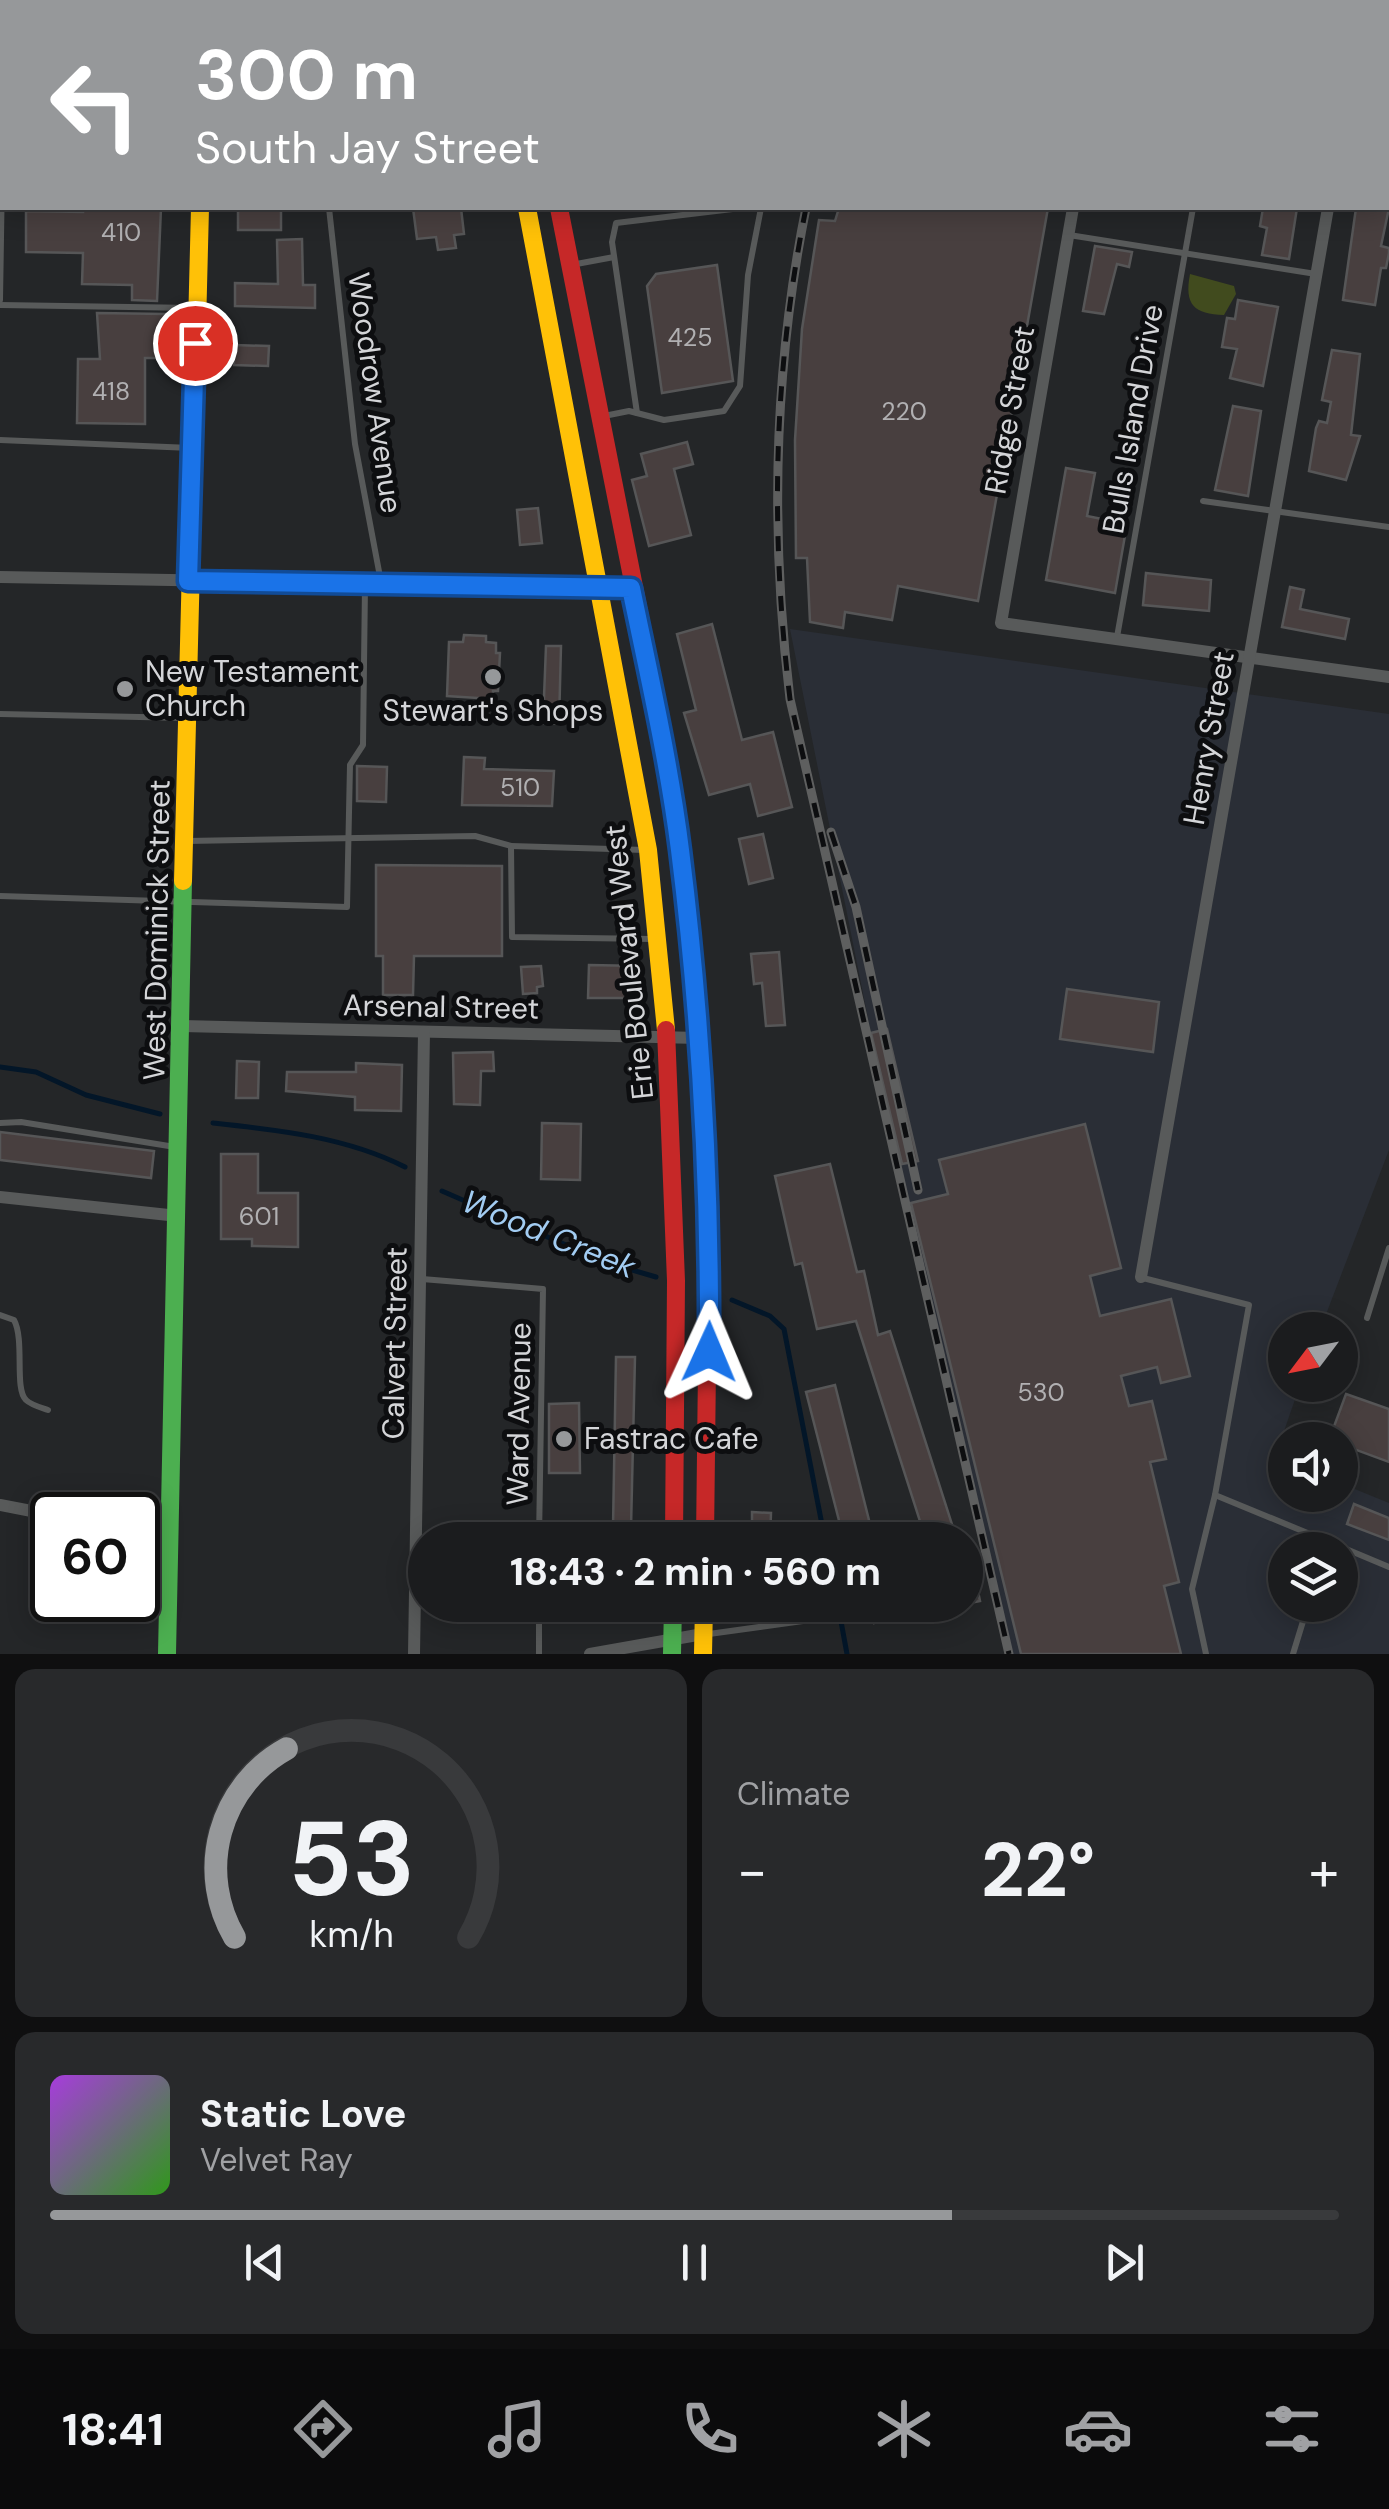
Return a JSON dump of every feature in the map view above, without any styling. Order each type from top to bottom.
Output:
[{"type":"main road","name":"West Dominick Street","points":[[167,1654],[181,1148],[188,581],[200,210]]},
{"type":"main road","name":"Erie Boulevard West","points":[[527,210],[648,850],[660,939],[679,1245],[674,1522]]},
{"type":"main road","name":"Erie Boulevard West","points":[[559,210],[680,847],[700,1038],[710,1249],[705,1522]]},
{"type":"main road","points":[[702,1654],[703,1622]]},
{"type":"street","name":"Ridge Street","points":[[1073,210],[1002,622],[1117,638]]},
{"type":"street","name":"Henry Street","points":[[1142,1277],[1328,210]]},
{"type":"street","points":[[0,577],[631,588]]},
{"type":"street","points":[[1117,638],[1389,677]]},
{"type":"street","name":"Arsenal Street","points":[[182,1026],[700,1038]]},
{"type":"street","name":"Calvert Street","points":[[414,1654],[424,1032]]},
{"type":"street","points":[[0,1196],[178,1216]]},
{"type":"street","points":[[0,1505],[30,1511]]},
{"type":"street","points":[[160,1536],[170,1538]]},
{"type":"street","points":[[590,1654],[672,1646],[703,1634]]},
{"type":"lane","points":[[1,210],[0,302],[196,308]]},
{"type":"lane","name":"Woodrow Avenue","points":[[330,210],[355,444],[381,585]]},
{"type":"lane","points":[[636,413],[614,258],[616,222],[723,210]]},
{"type":"lane","points":[[598,418],[636,413],[664,420],[724,410],[740,386],[748,274],[761,210]]},
{"type":"lane","name":"Bulls Island Drive","points":[[1117,638],[1193,210]]},
{"type":"lane","points":[[1068,235],[1316,274]]},
{"type":"lane","points":[[570,265],[614,258]]},
{"type":"lane","points":[[0,440],[192,448]]},
{"type":"lane","points":[[1203,502],[1389,528]]},
{"type":"lane","points":[[0,896],[347,907],[350,764],[363,745],[366,585]]},
{"type":"lane","points":[[0,714],[187,718]]},
{"type":"lane","points":[[186,842],[475,836],[511,846],[648,850]]},
{"type":"lane","points":[[511,846],[512,937],[660,939]]},
{"type":"lane","points":[[0,1123],[21,1122],[181,1148]]},
{"type":"lane","points":[[1367,1318],[1389,1248]]},
{"type":"lane","points":[[1142,1277],[1249,1305],[1215,1495],[1192,1589],[1206,1654]]},
{"type":"lane","name":"Ward Avenue","points":[[422,1280],[543,1289],[540,1522]]},
{"type":"lane","points":[[0,1314],[14,1320],[22,1333],[21,1392],[26,1400],[48,1410]]},
{"type":"lane","points":[[1215,1495],[1296,1532]]},
{"type":"lane","points":[[1358,1557],[1389,1568]]},
{"type":"lane","points":[[539,1622],[539,1654]]},
{"type":"lane","points":[[703,1634],[795,1622]]},
{"type":"lane","points":[[1293,1654],[1303,1622]]},
{"type":"shaded area","points":[[790,629],[1389,714],[1389,1150],[1327,1312],[1268,1312],[1268,1402],[1294,1402],[1287,1422],[1268,1422],[1268,1512],[1358,1512],[1358,1490],[1389,1503],[1389,1654],[1013,1654],[899,1173]]},
{"type":"green space","points":[[1190,274],[1234,286],[1236,294],[1224,315],[1205,313],[1194,306],[1189,293]]},
{"type":"building","points":[[161,210],[157,301],[132,300],[132,285],[82,284],[83,253],[26,252],[26,211]]},
{"type":"building","points":[[281,210],[281,230],[238,230],[238,211]]},
{"type":"building","points":[[413,210],[461,210],[464,234],[454,235],[456,248],[438,250],[436,237],[417,239]]},
{"type":"building","points":[[838,210],[1048,210],[978,601],[898,586],[892,620],[845,612],[843,628],[810,622],[807,558],[796,558],[795,440],[802,329],[819,220],[835,221]]},
{"type":"building","points":[[1263,210],[1297,210],[1289,259],[1262,255],[1267,228],[1260,226]]},
{"type":"building","points":[[1356,210],[1389,210],[1381,246],[1389,248],[1389,253],[1386,268],[1381,268],[1375,305],[1343,300]]},
{"type":"building","points":[[302,239],[303,285],[315,285],[315,308],[235,306],[235,283],[278,284],[277,240]]},
{"type":"building","points":[[1095,246],[1132,252],[1129,267],[1117,264],[1104,314],[1083,311]]},
{"type":"building","points":[[717,265],[733,381],[662,393],[647,286],[656,274]]},
{"type":"building","points":[[1238,300],[1278,307],[1263,386],[1230,378],[1237,349],[1222,347],[1227,318],[1235,319]]},
{"type":"building","points":[[97,313],[165,314],[164,358],[145,358],[145,424],[77,423],[78,359],[100,359]]},
{"type":"building","points":[[234,345],[269,346],[268,366],[234,365]]},
{"type":"building","points":[[1332,350],[1360,354],[1351,435],[1360,436],[1346,480],[1309,471],[1316,428],[1319,421],[1327,423],[1331,402],[1322,400]]},
{"type":"building","points":[[1233,406],[1261,411],[1248,496],[1215,490]]},
{"type":"building","points":[[687,442],[693,464],[674,469],[691,535],[649,546],[632,480],[647,476],[641,454]]},
{"type":"building","points":[[1066,468],[1095,473],[1087,516],[1127,524],[1115,593],[1046,580]]},
{"type":"building","points":[[538,508],[542,543],[520,545],[517,510]]},
{"type":"building","points":[[1146,573],[1211,580],[1209,611],[1143,605]]},
{"type":"building","points":[[1290,587],[1304,590],[1300,609],[1349,619],[1345,639],[1282,627]]},
{"type":"building","points":[[712,624],[742,740],[773,732],[792,807],[758,816],[750,784],[709,795],[684,713],[696,710],[677,634]]},
{"type":"building","points":[[464,635],[486,636],[486,642],[496,643],[496,653],[500,653],[498,691],[493,691],[493,699],[447,696],[449,642],[463,642]]},
{"type":"building","points":[[546,646],[561,646],[559,724],[543,723]]},
{"type":"building","points":[[464,757],[485,758],[484,769],[554,771],[552,806],[462,805]]},
{"type":"building","points":[[357,766],[387,767],[386,802],[357,801]]},
{"type":"building","points":[[763,834],[773,878],[749,884],[739,839]]},
{"type":"building","points":[[376,865],[502,866],[502,956],[414,956],[413,995],[383,995],[383,956],[376,956]]},
{"type":"building","points":[[779,952],[785,1025],[766,1026],[762,983],[754,984],[751,954]]},
{"type":"building","points":[[589,965],[640,966],[640,998],[588,998]]},
{"type":"building","points":[[541,966],[543,986],[537,987],[537,993],[523,994],[521,967]]},
{"type":"building","points":[[1067,989],[1159,1002],[1153,1052],[1060,1039]]},
{"type":"building","points":[[887,1029],[918,1161],[902,1164],[871,1033]]},
{"type":"building","points":[[493,1052],[494,1071],[481,1071],[480,1105],[454,1104],[453,1053]]},
{"type":"building","points":[[237,1061],[259,1062],[258,1098],[236,1098]]},
{"type":"building","points":[[356,1063],[402,1065],[401,1111],[355,1110],[355,1097],[286,1091],[287,1072],[356,1072]]},
{"type":"building","points":[[542,1123],[581,1124],[580,1180],[541,1179]]},
{"type":"building","points":[[1085,1124],[1121,1268],[1090,1276],[1100,1316],[1171,1299],[1190,1376],[1161,1383],[1157,1367],[1121,1376],[1129,1406],[1152,1401],[1166,1459],[1150,1462],[1179,1582],[1164,1586],[1181,1654],[1021,1654],[911,1203],[948,1194],[939,1160]]},
{"type":"building","points":[[0,1132],[154,1151],[151,1178],[0,1160]]},
{"type":"building","points":[[221,1154],[258,1154],[258,1193],[298,1193],[298,1247],[252,1246],[252,1239],[221,1239]]},
{"type":"building","points":[[830,1164],[857,1272],[864,1271],[878,1335],[890,1331],[951,1522],[920,1522],[856,1321],[817,1329],[802,1263],[795,1265],[775,1176]]},
{"type":"building","points":[[616,1357],[635,1357],[631,1522],[613,1522]]},
{"type":"building","points":[[835,1385],[869,1522],[839,1522],[806,1392]]},
{"type":"building","points":[[1358,1398],[1389,1409],[1389,1462],[1358,1451],[1358,1422],[1336,1422],[1343,1402],[1358,1402]]},
{"type":"building","name":"Fastrac Cafe","points":[[579,1403],[580,1473],[549,1473],[549,1404]]},
{"type":"building","points":[[1358,1506],[1389,1518],[1389,1540],[1347,1524],[1351,1512],[1358,1512]]},
{"type":"building","points":[[752,1512],[771,1513],[771,1522],[752,1522]]},
{"type":"waterway","name":"Wood Creek","points":[[0,1067],[36,1072],[86,1095],[160,1114]]},
{"type":"waterway","name":"Wood Creek","points":[[213,1123],[335,1142],[405,1167]]},
{"type":"waterway","name":"Wood Creek","points":[[442,1191],[605,1262],[656,1277]]},
{"type":"waterway","points":[[732,1300],[770,1316],[784,1329],[822,1522]]},
{"type":"waterway","points":[[841,1622],[847,1654]]},
{"type":"railway","points":[[806,210],[787,331],[778,453],[779,575],[790,699],[1009,1654]]},
{"type":"railway","points":[[831,832],[856,907],[918,1190]]},
{"type":"traffic: fast","points":[[640,617],[680,846],[704,1110]]},
{"type":"traffic: fast","points":[[167,1654],[183,881]]},
{"type":"traffic: fast","points":[[672,1654],[673,1622]]},
{"type":"traffic: slow","points":[[183,881],[200,210]]},
{"type":"traffic: slow","points":[[527,210],[648,850],[666,1030]]},
{"type":"traffic: slow","points":[[703,1654],[704,1622]]},
{"type":"traffic: jam","points":[[559,210],[640,617]]},
{"type":"traffic: jam","points":[[666,1030],[676,1281],[674,1522]]},
{"type":"traffic: jam","points":[[704,1110],[708,1280],[705,1522]]},
{"type":"place","name":"Stewart's Shops","points":[[493,677]]},
{"type":"place","name":"New Testament Church","points":[[125,689]]},
{"type":"place","name":"Fastrac Cafe","points":[[564,1439]]},
{"type":"route","points":[[195,343],[188,581],[631,588],[680,847],[700,1038],[710,1249],[709,1352]]}]
